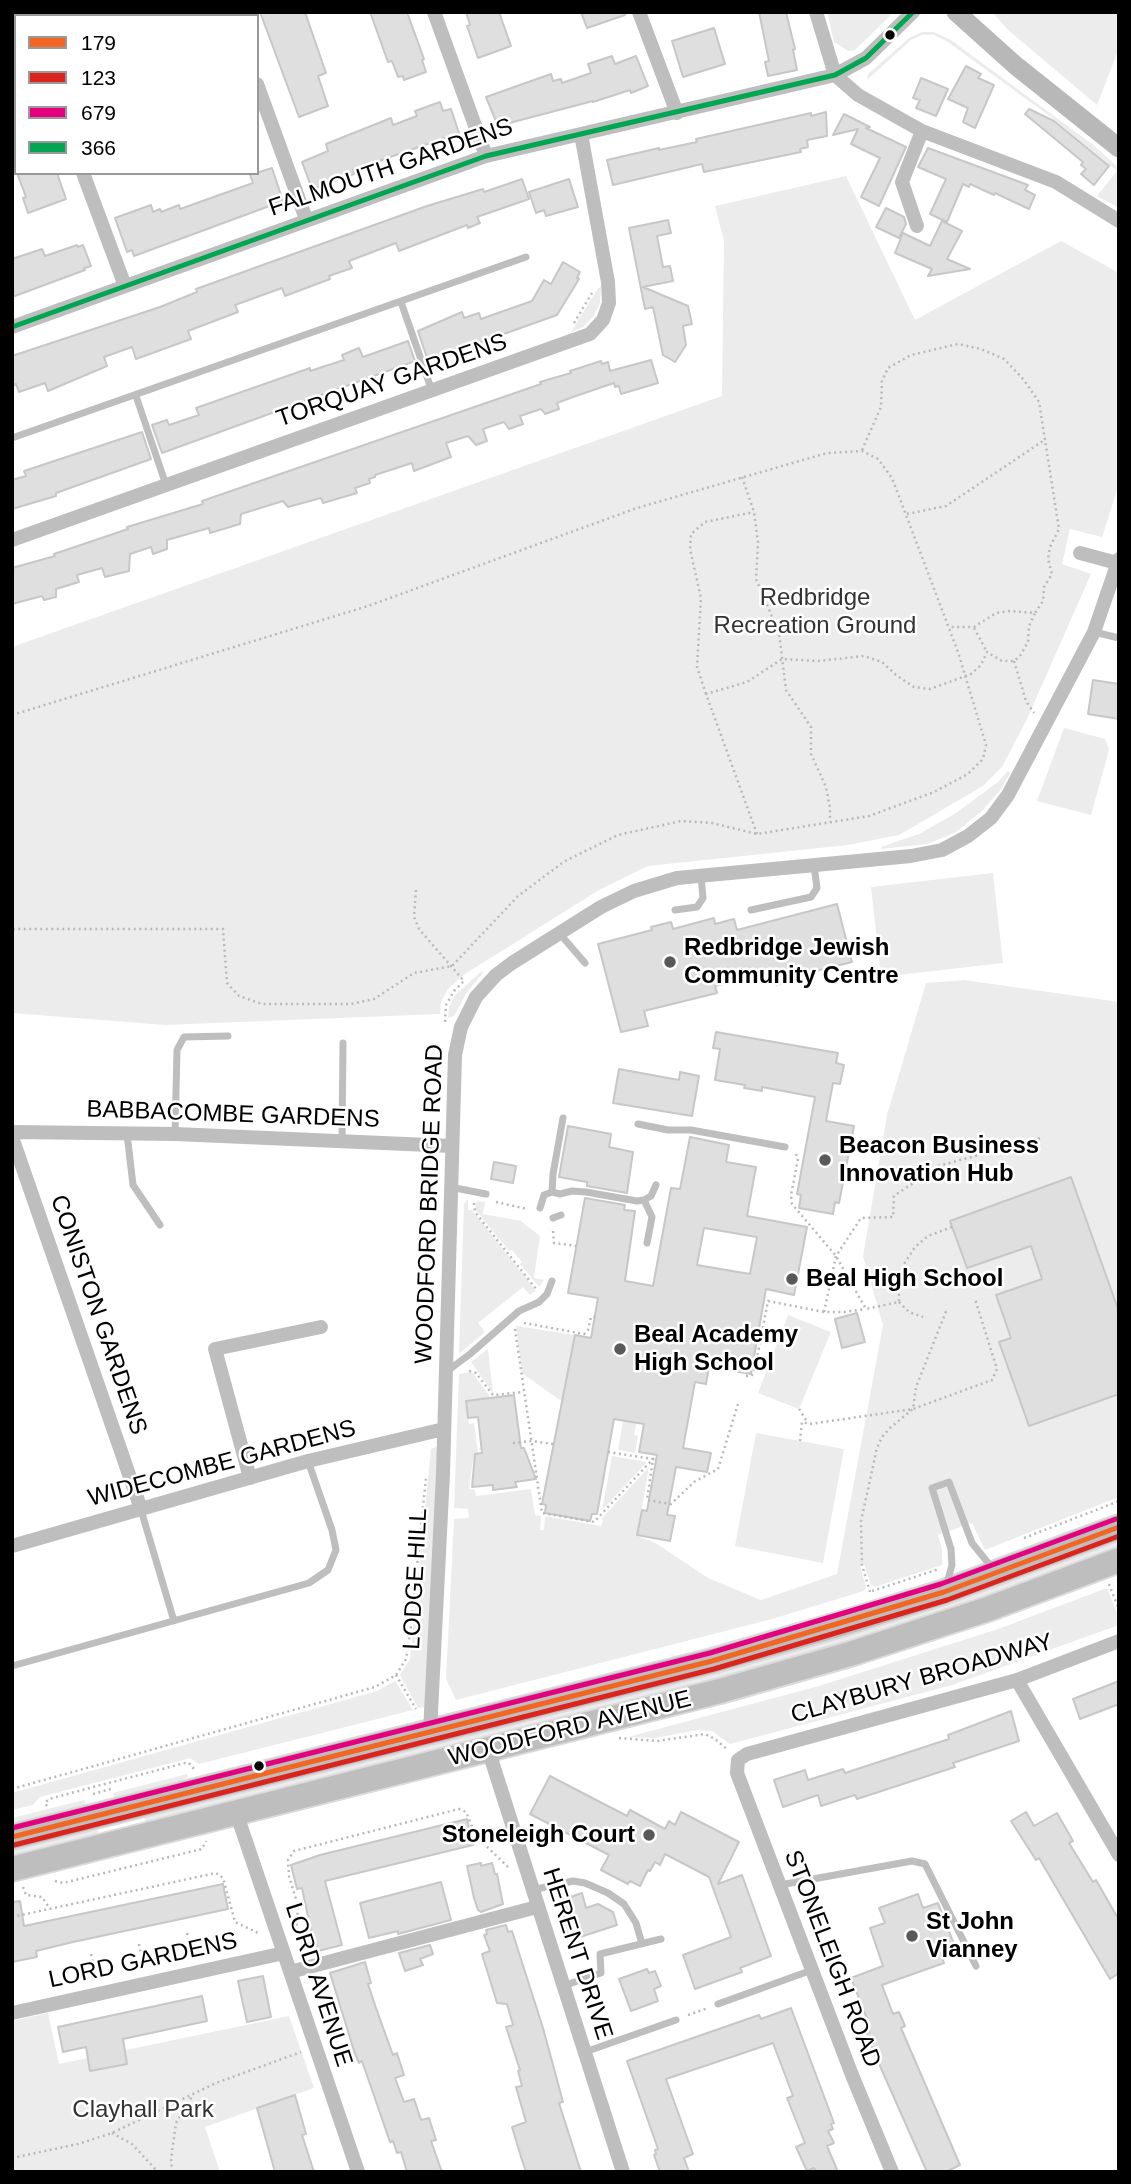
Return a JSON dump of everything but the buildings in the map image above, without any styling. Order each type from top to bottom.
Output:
[{"type":"highway","name":"WOODFORD AVENUE","points":[[12,1837],[427,1718],[712,1661],[841,1624],[943,1580],[1003,1571],[1119,1527]]},
{"type":"highway","name":"WOODFORD AVENUE","points":[[18,1878],[236,1812],[720,1691],[850,1654],[988,1609],[1119,1560]]},
{"type":"street","points":[[435,12],[486,156]]},
{"type":"street","points":[[639,12],[677,113]]},
{"type":"street","points":[[816,12],[835,75],[858,95],[922,131],[1056,182],[1119,221]]},
{"type":"street","name":"FALMOUTH GARDENS","points":[[12,327],[486,156],[835,75],[866,58],[913,12]]},
{"type":"street","points":[[956,12],[1004,56],[1119,148]]},
{"type":"street","points":[[259,90],[306,219]]},
{"type":"street","points":[[917,226],[902,182],[922,131]]},
{"type":"street","name":"TORQUAY GARDENS","points":[[12,540],[590,334],[603,320],[609,303],[608,282],[581,134]]},
{"type":"street","points":[[84,175],[125,286]]},
{"type":"street","points":[[1080,553],[1118,561]]},
{"type":"street","name":"WOODFORD BRIDGE ROAD","points":[[444,1429],[451,1369],[450,1191],[455,1055],[461,1027],[476,998],[496,975],[601,907],[634,891],[677,878],[911,856],[942,850],[968,836],[991,818],[1008,795],[1094,632],[1118,561]]},
{"type":"street","name":"BABBACOMBE GARDENS","points":[[12,1134],[175,1134],[452,1146]]},
{"type":"street","name":"CONISTON GARDENS","points":[[12,1134],[141,1509]]},
{"type":"street","points":[[250,1478],[215,1349],[321,1327]]},
{"type":"street","name":"WIDECOMBE GARDENS","points":[[12,1546],[309,1461],[444,1429]]},
{"type":"street","name":"LODGE HILL","points":[[427,1718],[444,1429]]},
{"type":"street","name":"CLAYBURY BROADWAY","points":[[738,1760],[747,1754],[1017,1680],[1119,1641]]},
{"type":"street","points":[[1017,1680],[1119,1855]]},
{"type":"street","name":"HERENT DRIVE","points":[[488,1749],[623,2172]]},
{"type":"street","name":"STONELEIGH ROAD","points":[[738,1760],[737,1773],[892,2172]]},
{"type":"street","name":"LORD AVENUE","points":[[236,1812],[358,2172]]},
{"type":"street","points":[[290,1972],[537,1908]]},
{"type":"street","name":"LORD GARDENS","points":[[12,2013],[284,1953]]},
{"type":"lane","points":[[12,438],[526,257]]},
{"type":"lane","points":[[401,302],[432,392]]},
{"type":"lane","points":[[136,396],[166,485]]},
{"type":"lane","points":[[1094,632],[1119,638]]},
{"type":"lane","points":[[751,910],[811,897],[817,888],[814,865]]},
{"type":"lane","points":[[676,910],[697,907],[703,898],[701,876]]},
{"type":"lane","points":[[560,933],[585,963]]},
{"type":"lane","points":[[175,1134],[177,1050],[184,1037],[228,1036]]},
{"type":"lane","points":[[342,1141],[343,1043]]},
{"type":"lane","points":[[556,1193],[553,1174],[564,1118]]},
{"type":"lane","points":[[639,1124],[667,1130],[691,1130],[785,1147]]},
{"type":"lane","points":[[127,1134],[133,1185],[160,1225]]},
{"type":"lane","points":[[540,1208],[544,1195],[572,1191],[645,1200],[651,1196],[656,1185]]},
{"type":"lane","points":[[450,1191],[486,1194]]},
{"type":"lane","points":[[645,1200],[652,1217],[647,1244]]},
{"type":"lane","points":[[451,1369],[519,1311],[544,1298],[552,1281]]},
{"type":"lane","points":[[12,1666],[309,1583],[328,1570],[336,1550],[309,1461]]},
{"type":"lane","points":[[943,1580],[950,1576],[951,1549],[932,1488],[949,1482],[972,1542],[989,1564],[1003,1571]]},
{"type":"lane","points":[[141,1509],[174,1621]]},
{"type":"lane","points":[[780,1885],[912,1861],[925,1864],[976,1966]]},
{"type":"lane","points":[[532,1890],[573,1881],[608,1893],[624,1904],[636,1923],[642,1944]]},
{"type":"lane","points":[[563,1986],[601,1973],[600,1954],[662,1939]]},
{"type":"lane","points":[[718,2004],[813,1970]]},
{"type":"lane","points":[[584,2053],[680,2018]]},
{"type":"path","points":[[573,341],[568,331],[598,284],[608,282]]},
{"type":"path","points":[[862,451],[881,407],[882,381],[888,369],[911,355],[958,344],[981,349],[1004,359],[1024,380],[1039,402],[1059,530],[1050,547],[1048,559],[1052,574],[1044,587],[1044,601],[1029,626],[1028,642],[1014,661],[1002,661],[987,652],[974,627]]},
{"type":"path","points":[[906,514],[946,506],[1046,439]]},
{"type":"path","points":[[12,715],[368,606],[637,509],[827,453],[862,451],[878,459],[892,478],[949,627],[986,745],[983,759],[968,774],[934,792],[869,816],[757,834],[712,823],[681,821],[618,835],[565,861],[518,896],[452,966],[414,973],[374,999],[351,1004],[262,1004],[239,996],[227,984],[223,929],[12,929]]},
{"type":"path","points":[[742,477],[754,512],[758,542],[756,579],[779,633],[786,690],[811,727],[811,754],[826,787],[831,808],[830,823]]},
{"type":"path","points":[[754,512],[705,522],[691,534],[690,549],[701,598],[697,667],[757,834]]},
{"type":"path","points":[[949,627],[974,627],[996,613],[1035,613]]},
{"type":"path","points":[[706,694],[747,682],[782,659],[818,661],[864,656],[882,662],[895,675],[914,687],[930,689],[966,676],[981,664],[987,652]]},
{"type":"path","points":[[1014,661],[1026,701],[1034,713],[1048,720]]},
{"type":"path","points":[[415,890],[414,918],[419,929],[464,981],[446,1005],[444,1021],[455,1055]]},
{"type":"path","points":[[824,1312],[836,1256],[861,1218],[893,1217],[894,1196],[938,1166],[1039,1139],[1038,1137]]},
{"type":"path","points":[[785,1147],[793,1150],[798,1159],[792,1203],[836,1256],[866,1309]]},
{"type":"path","points":[[450,1191],[530,1210]]},
{"type":"path","points":[[475,1195],[475,1212],[536,1288],[520,1323],[584,1334],[588,1330],[591,1317],[595,1317]]},
{"type":"path","points":[[923,1317],[909,1312],[899,1302],[899,1284],[905,1264],[915,1247],[928,1236],[953,1227]]},
{"type":"path","points":[[552,1229],[553,1242],[576,1246]]},
{"type":"path","points":[[800,1441],[802,1422],[810,1424],[913,1409],[995,1378],[997,1369],[975,1299]]},
{"type":"path","points":[[746,1376],[754,1373],[768,1301],[824,1312],[845,1312],[899,1302]]},
{"type":"path","points":[[943,1580],[870,1592],[862,1565],[860,1521],[877,1448],[890,1428],[913,1409],[916,1387],[947,1309]]},
{"type":"path","points":[[516,1326],[514,1329],[541,1511],[545,1515],[591,1523],[596,1521],[655,1460]]},
{"type":"path","points":[[451,1369],[474,1372],[493,1395],[523,1392]]},
{"type":"path","points":[[655,1460],[647,1500],[671,1504],[694,1482],[718,1469],[738,1404]]},
{"type":"path","points":[[799,1409],[806,1420]]},
{"type":"path","points":[[513,1443],[531,1441],[553,1444]]},
{"type":"path","points":[[608,1452],[655,1460]]},
{"type":"path","points":[[12,1789],[375,1687],[396,1675],[406,1659],[410,1635],[426,1472]]},
{"type":"path","points":[[1014,1542],[1119,1501]]},
{"type":"path","points":[[1109,1583],[1119,1610]]},
{"type":"path","points":[[396,1675],[427,1718]]},
{"type":"path","points":[[609,1737],[657,1741],[705,1734],[715,1739],[738,1760]]},
{"type":"path","points":[[98,1789],[185,1763],[189,1763],[194,1769],[182,1772]]},
{"type":"path","points":[[47,1806],[49,1798],[122,1786]]},
{"type":"path","points":[[12,1917],[216,1873],[223,1878],[235,1922],[264,1936],[278,1936],[293,1930],[297,1924],[298,1906],[289,1876],[288,1860],[294,1851],[459,1809],[466,1812],[476,1836],[532,1890]]},
{"type":"path","points":[[52,1879],[63,1883],[202,1849],[206,1840]]},
{"type":"path","points":[[18,1878],[26,1895],[42,1897],[50,1909]]},
{"type":"path","points":[[187,1933],[195,1973]]},
{"type":"path","points":[[139,1944],[146,1983]]},
{"type":"path","points":[[91,1954],[99,1994]]},
{"type":"path","points":[[680,2018],[708,2008]]},
{"type":"path","points":[[12,2158],[78,2144],[111,2133],[216,2083],[314,2047]]},
{"type":"path","points":[[172,2172],[176,2123],[192,2096]]},
{"type":"path","points":[[111,2133],[132,2144],[158,2172]]},
{"type":"green space","points":[[827,12],[892,12],[855,50],[848,51],[834,42]]},
{"type":"green space","points":[[992,12],[1119,12],[1119,48],[1097,105],[1008,30]]},
{"type":"green space","points":[[922,32],[934,32],[951,40],[1092,144],[1119,168],[1119,208],[1097,196],[1117,171],[1055,120],[948,42],[934,35],[922,35],[911,40],[867,80],[868,74],[909,38]]},
{"type":"green space","name":"Redbridge Recreation Ground","points":[[846,176],[915,320],[1061,241],[1119,273],[1119,484],[1102,537],[1070,529],[1062,564],[1091,574],[1027,719],[1002,767],[983,786],[899,835],[848,845],[648,866],[599,890],[465,974],[448,989],[441,1002],[440,1014],[165,1025],[12,1013],[12,647],[722,396],[724,241],[715,206]]},
{"type":"green space","points":[[601,287],[600,303],[594,316],[583,327],[571,332],[598,288]]},
{"type":"green space","points":[[1064,728],[1105,739],[1109,750],[1091,815],[1037,801]]},
{"type":"green space","points":[[1008,771],[1010,773],[1002,788],[982,811],[956,832],[928,844],[881,849],[919,834],[956,813],[998,782]]},
{"type":"green space","points":[[993,873],[1003,963],[881,977],[871,887]]},
{"type":"green space","points":[[482,971],[454,1016],[448,1018],[449,1007],[455,995]]},
{"type":"green space","points":[[964,980],[1119,1002],[1119,1497],[985,1550],[972,1523],[938,1535],[942,1549],[942,1565],[875,1587],[871,1585],[864,1564],[860,1566],[866,1587],[864,1591],[772,1619],[456,1700],[446,1679],[454,1519],[469,1518],[468,1509],[454,1508],[459,1374],[472,1372],[489,1395],[489,1398],[466,1402],[469,1424],[474,1423],[478,1454],[473,1460],[469,1489],[475,1490],[476,1496],[531,1489],[535,1515],[541,1516],[540,1530],[544,1530],[545,1516],[601,1526],[601,1519],[649,1467],[637,1536],[654,1542],[708,1578],[761,1600],[837,1574],[883,1325],[863,1256],[887,1115],[926,983]]},
{"type":"green space","points":[[468,1199],[468,1210],[472,1210],[536,1291],[530,1295],[523,1287],[478,1323],[485,1332],[459,1354],[464,1204]]},
{"type":"green space","points":[[477,1201],[485,1202],[483,1214],[521,1221],[540,1236],[534,1278],[544,1280],[539,1287],[520,1264],[522,1262],[512,1250],[509,1251],[475,1209]]},
{"type":"green space","points":[[788,1315],[831,1332],[799,1409],[758,1393]]},
{"type":"green space","points":[[516,1326],[575,1335],[563,1400],[522,1373]]},
{"type":"green space","points":[[488,1349],[493,1393],[471,1362]]},
{"type":"green space","points":[[638,1415],[634,1435],[638,1436],[635,1453],[618,1450],[623,1421],[629,1422]]},
{"type":"green space","points":[[756,1433],[844,1449],[823,1563],[735,1546]]},
{"type":"green space","points":[[436,1447],[438,1456],[426,1707],[418,1708],[400,1675],[410,1659],[431,1449]]},
{"type":"green space","points":[[612,1456],[647,1462],[602,1510]]},
{"type":"green space","points":[[1119,1537],[1119,1547],[961,1608],[780,1664],[146,1824],[143,1814]]},
{"type":"green space","points":[[1107,1588],[1119,1618],[1119,1625],[952,1685],[730,1744],[712,1731],[698,1730],[655,1738],[628,1737],[819,1686],[998,1629]]},
{"type":"green space","points":[[395,1681],[413,1710],[199,1764],[190,1758],[40,1797],[33,1805],[12,1810],[12,1793],[377,1691]]},
{"type":"green space","points":[[187,1774],[188,1777],[163,1789],[115,1801],[113,1793]]},
{"type":"green space","points":[[84,1800],[87,1808],[12,1827],[12,1818]]},
{"type":"green space","points":[[96,1825],[99,1836],[12,1858],[12,1847]]},
{"type":"green space","name":"Clayhall Park","points":[[48,2013],[59,2064],[289,2016],[314,2088],[205,2127],[220,2172],[12,2172],[12,2021]]},
{"type":"transit line","name":"366","points":[[12,327],[486,156],[835,75],[866,58],[913,12]]},
{"type":"transit line","name":"679","points":[[12,1828],[710,1653],[941,1584],[1116,1519]]},
{"type":"transit line","name":"179","points":[[12,1837],[712,1661],[944,1592],[1119,1527]]},
{"type":"transit line","name":"123","points":[[14,1845],[714,1669],[947,1600],[1119,1536]]},
{"type":"place","name":"Redbridge Jewish Community Centre","points":[[670,962]]},
{"type":"place","name":"Beacon Business Innovation Hub","points":[[825,1160]]},
{"type":"place","name":"Beal High School","points":[[792,1279]]},
{"type":"place","name":"Beal Academy High School","points":[[620,1349]]},
{"type":"place","name":"Stoneleigh Court","points":[[649,1835]]},
{"type":"place","name":"St John Vianney","points":[[912,1936]]}]
